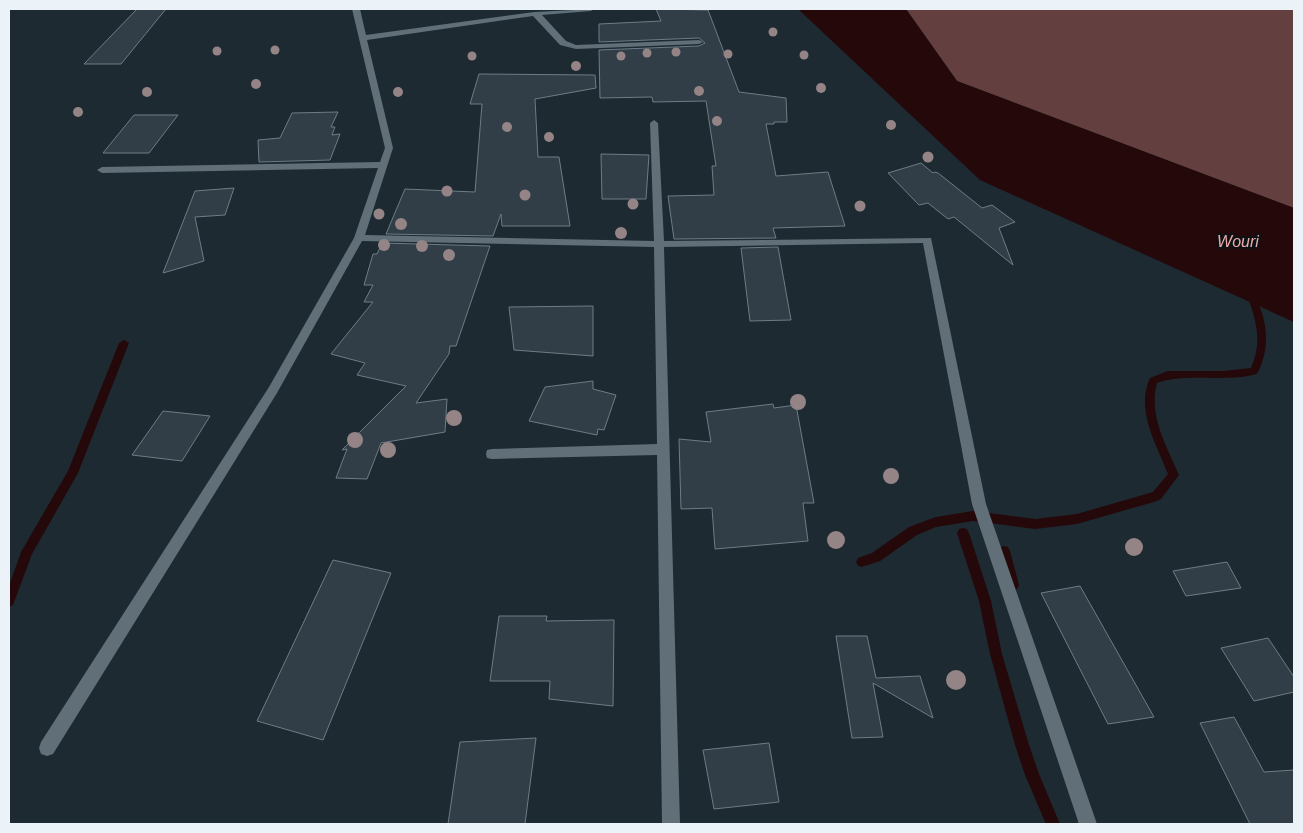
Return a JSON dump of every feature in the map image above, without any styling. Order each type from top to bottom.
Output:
[{"type":"street","points":[[48,748],[273,390],[359,238],[389,148],[356,9]]},
{"type":"street","points":[[362,38],[534,14],[591,9]]},
{"type":"street","points":[[534,14],[539,16],[569,46],[700,42]]},
{"type":"street","points":[[654,123],[671,824]]},
{"type":"street","points":[[102,170],[383,165]]},
{"type":"street","points":[[359,238],[658,244],[927,240],[979,504],[1088,824]]},
{"type":"street","points":[[492,454],[663,449]]},
{"type":"shaded area","points":[[906,9],[1294,9],[1294,208],[957,81]]},
{"type":"water","name":"Wouri","points":[[798,9],[906,9],[957,81],[1294,208],[1294,322],[980,180]]},
{"type":"building","points":[[137,9],[166,9],[121,64],[84,64]]},
{"type":"building","points":[[656,9],[708,10],[739,92],[786,98],[787,122],[766,124],[776,176],[828,172],[845,226],[773,228],[776,238],[674,239],[668,196],[714,195],[712,166],[716,166],[706,101],[653,102],[652,97],[600,98],[599,50],[699,46],[705,43],[699,38],[599,42],[599,24],[661,21]]},
{"type":"building","points":[[479,74],[595,75],[596,88],[535,99],[538,157],[559,157],[570,226],[502,226],[501,214],[493,236],[386,234],[405,189],[475,192],[482,104],[470,104]]},
{"type":"building","points":[[338,112],[331,127],[335,127],[332,135],[340,134],[330,160],[259,162],[258,140],[280,138],[292,113]]},
{"type":"building","points":[[134,115],[178,115],[149,153],[103,153]]},
{"type":"building","points":[[601,154],[649,155],[646,199],[602,199]]},
{"type":"building","points":[[921,163],[933,173],[938,173],[982,208],[992,205],[1015,222],[999,228],[1013,265],[954,217],[948,219],[928,203],[919,205],[888,173]]},
{"type":"building","points":[[234,188],[225,215],[195,217],[204,261],[163,273],[195,191]]},
{"type":"building","points":[[382,243],[490,246],[456,346],[450,346],[449,354],[416,403],[447,399],[445,432],[381,443],[367,479],[336,478],[347,449],[342,450],[406,386],[357,375],[365,363],[331,354],[373,302],[364,302],[373,285],[364,285],[373,254],[377,254]]},
{"type":"building","points":[[778,247],[791,320],[750,321],[741,248]]},
{"type":"building","points":[[593,306],[593,356],[514,350],[509,307]]},
{"type":"building","points":[[593,381],[593,389],[616,395],[604,430],[598,429],[597,435],[529,421],[545,387]]},
{"type":"building","points":[[773,404],[774,408],[796,405],[814,503],[803,503],[808,541],[715,549],[712,508],[681,509],[679,439],[711,442],[706,412]]},
{"type":"building","points":[[163,411],[210,416],[182,461],[132,455]]},
{"type":"building","points":[[333,560],[391,573],[323,740],[257,721]]},
{"type":"building","points":[[1227,562],[1241,588],[1186,596],[1173,571]]},
{"type":"building","points":[[1080,586],[1154,717],[1108,724],[1041,593]]},
{"type":"building","points":[[499,616],[547,616],[546,621],[614,620],[613,706],[549,699],[550,681],[490,681]]},
{"type":"building","points":[[836,636],[867,636],[876,678],[920,676],[933,718],[873,683],[883,737],[852,738]]},
{"type":"building","points":[[1268,638],[1294,677],[1294,692],[1254,701],[1221,648]]},
{"type":"building","points":[[1234,717],[1264,772],[1294,770],[1294,824],[1250,824],[1200,723]]},
{"type":"building","points":[[536,738],[525,824],[448,824],[460,742]]},
{"type":"building","points":[[769,743],[779,802],[714,809],[703,750]]},
{"type":"waterway","points":[[862,562],[876,557],[913,531],[936,522],[973,516],[1035,524],[1077,519],[1157,496],[1174,475],[1154,428],[1151,416],[1149,405],[1153,381],[1168,375],[1223,375],[1254,371],[1259,361],[1262,331],[1257,311],[1249,292]]},
{"type":"waterway","points":[[9,601],[27,552],[73,473],[124,343]]},
{"type":"waterway","points":[[963,533],[985,601],[996,654],[1022,745],[1032,775],[1053,824]]},
{"type":"waterway","points":[[1004,551],[1013,585]]}]
